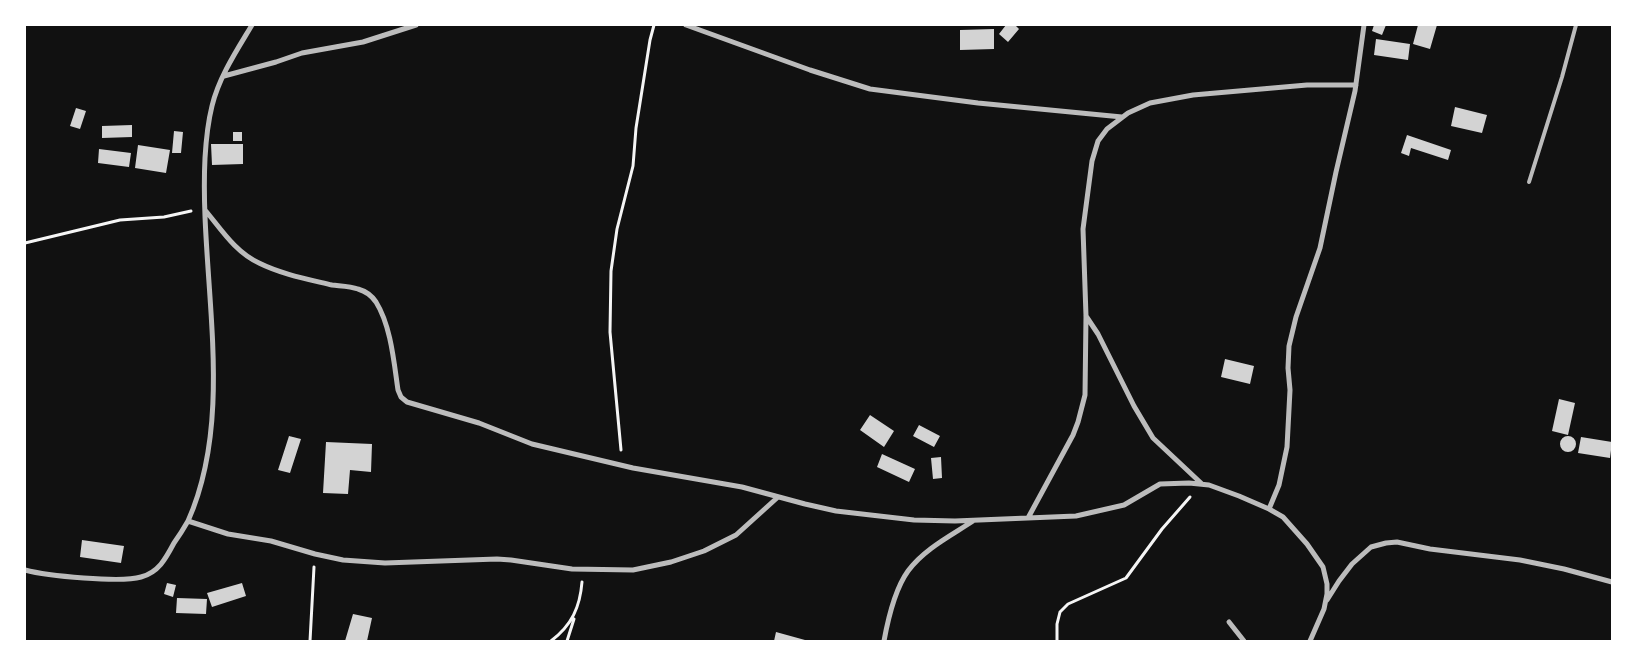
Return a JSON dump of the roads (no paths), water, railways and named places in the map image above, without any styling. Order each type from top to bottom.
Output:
[{"type":"street","points":[[25,570],[78,577],[120,579],[142,577],[160,567],[188,521],[202,482],[212,423],[214,380],[205,208],[205,157],[212,105],[224,76],[252,25]]},
{"type":"street","points":[[224,76],[302,53],[363,42],[416,25]]},
{"type":"street","points":[[686,25],[810,70],[870,89],[978,103],[1122,117]]},
{"type":"street","points":[[1269,509],[1279,485],[1287,447],[1290,390],[1289,346],[1296,317],[1320,248],[1356,85],[1364,25]]},
{"type":"street","points":[[1028,518],[1073,436],[1085,395],[1086,316],[1083,229],[1092,161],[1098,141],[1107,129],[1128,113],[1150,103],[1193,95],[1307,85],[1356,85]]},
{"type":"street","points":[[205,208],[235,247],[258,263],[289,274],[333,285],[359,289],[369,294],[376,302],[384,321],[390,340],[398,390],[401,397],[407,402],[479,424],[532,444],[622,465],[742,487],[836,510],[904,519],[955,521],[1076,516],[1124,505],[1160,484],[1170,483],[1203,484],[1239,496],[1283,517],[1307,544],[1323,567],[1327,584],[1326,602],[1310,641]]},
{"type":"street","points":[[1086,316],[1098,334],[1134,406],[1153,438],[1203,484]]},
{"type":"street","points":[[188,521],[228,534],[271,541],[343,560],[385,563],[511,560],[572,569],[633,570],[672,562],[704,551],[736,535],[778,497]]},
{"type":"street","points":[[884,641],[888,622],[908,571],[920,558],[975,519]]},
{"type":"street","points":[[1326,602],[1338,581],[1352,564],[1371,548],[1397,542],[1430,549],[1520,560],[1612,582]]},
{"type":"street","points":[[1229,622],[1244,641]]},
{"type":"lane","points":[[1529,182],[1562,77],[1576,25]]}]
